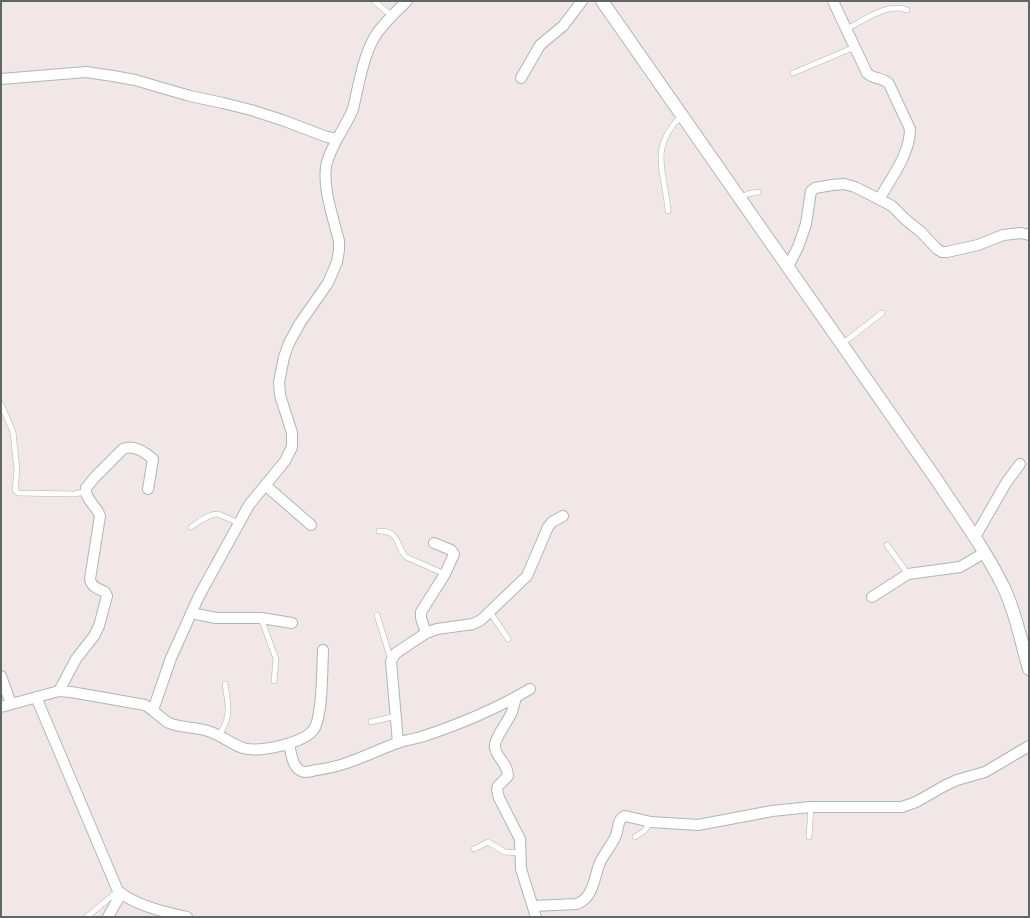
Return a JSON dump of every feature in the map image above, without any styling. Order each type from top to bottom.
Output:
[{"type":"street","points":[[153,710],[171,658],[198,596],[249,505],[285,461],[292,447],[292,433],[279,389],[284,357],[288,343],[325,287],[337,262],[340,250],[325,181],[325,169],[337,139],[351,113],[368,53],[374,39],[381,28],[406,1]]},
{"type":"street","points":[[521,78],[540,45],[563,26],[582,1]]},
{"type":"street","points":[[602,1],[936,479],[974,537],[1004,588],[1025,641],[1029,669]]},
{"type":"street","points":[[834,1],[867,72],[870,76],[886,80],[910,129],[910,134],[901,161],[880,198]]},
{"type":"street","points":[[1,79],[86,72],[113,76],[135,80],[190,96],[251,110],[327,137],[337,139]]},
{"type":"street","points":[[788,267],[806,224],[812,191],[815,188],[832,185],[844,184],[856,187],[880,198],[892,206],[942,252],[978,246],[1003,235],[1021,233],[1029,235]]},
{"type":"street","points":[[59,691],[76,659],[94,636],[99,626],[107,596],[105,592],[94,587],[90,583],[100,516],[98,510],[86,496],[85,492],[87,486],[126,447],[135,448],[153,459],[148,489]]},
{"type":"street","points":[[974,537],[1006,483],[1020,464]]},
{"type":"street","points":[[265,484],[311,525]]},
{"type":"street","points":[[398,742],[391,661],[396,653],[426,633],[437,629],[473,624],[481,620],[527,576],[548,527],[552,522],[563,516]]},
{"type":"street","points":[[426,633],[421,618],[421,612],[445,574],[454,554],[451,550],[434,543]]},
{"type":"street","points":[[872,597],[908,574],[960,567],[984,553]]},
{"type":"street","points":[[191,613],[227,619],[261,618],[292,623]]},
{"type":"street","points":[[1,707],[59,691],[71,692],[145,705],[153,710],[161,719],[171,724],[205,730],[219,735],[243,748],[253,750],[289,744],[305,738],[314,729],[320,715],[323,650]]},
{"type":"street","points":[[1,676],[11,704]]},
{"type":"street","points":[[289,744],[294,765],[298,769],[305,772],[329,769],[372,754],[398,742],[420,737],[473,717],[530,689]]},
{"type":"street","points":[[36,697],[119,892],[127,898],[169,915],[187,917]]},
{"type":"street","points":[[516,697],[512,712],[495,742],[495,748],[508,771],[508,776],[498,786],[497,790],[499,798],[520,839],[521,869],[536,917]]},
{"type":"street","points":[[533,906],[577,904],[582,902],[586,898],[596,879],[602,858],[614,841],[622,817],[625,816],[651,822],[698,825],[772,811],[811,807],[902,808],[957,780],[985,772],[1029,746]]},
{"type":"street","points":[[108,917],[119,892]]},
{"type":"lane","points":[[374,1],[392,16]]},
{"type":"lane","points":[[847,29],[883,10],[900,7],[907,10]]},
{"type":"lane","points":[[793,73],[855,47]]},
{"type":"lane","points":[[668,211],[667,193],[661,167],[662,146],[665,136],[673,124],[682,115]]},
{"type":"lane","points":[[739,198],[758,192]]},
{"type":"lane","points":[[842,344],[882,313]]},
{"type":"lane","points":[[1,404],[13,432],[17,470],[15,490],[18,493],[68,494],[85,492]]},
{"type":"lane","points":[[191,527],[214,514],[218,514],[239,523]]},
{"type":"lane","points":[[379,531],[388,531],[393,534],[406,557],[445,574]]},
{"type":"lane","points":[[888,545],[908,574]]},
{"type":"lane","points":[[490,612],[508,639]]},
{"type":"lane","points":[[377,615],[391,661]]},
{"type":"lane","points":[[261,618],[276,659],[274,681]]},
{"type":"lane","points":[[219,735],[226,724],[228,715],[225,684]]},
{"type":"lane","points":[[371,722],[396,716]]},
{"type":"lane","points":[[809,837],[811,807]]},
{"type":"lane","points":[[635,837],[644,831],[651,822]]},
{"type":"lane","points":[[474,849],[488,842],[505,852],[520,853]]},
{"type":"lane","points":[[87,917],[119,892]]}]
